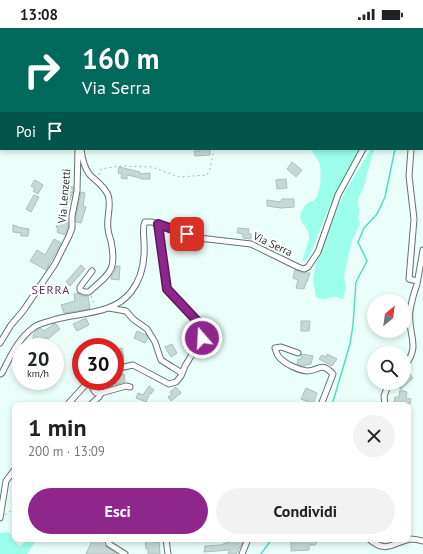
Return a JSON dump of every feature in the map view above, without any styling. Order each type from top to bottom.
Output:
[{"type":"street","name":"Via Lenzetti","points":[[0,343],[11,325],[23,311],[55,264],[69,236],[72,228],[72,216],[77,191],[78,150]]},
{"type":"street","points":[[81,150],[83,163],[89,173],[102,186],[108,196],[110,207],[107,228],[111,239],[114,258],[112,268],[89,292],[84,292],[80,290],[80,287],[92,271]]},
{"type":"street","name":"Via Serra","points":[[158,224],[199,238],[251,244],[304,269],[312,264],[318,252],[338,194],[362,150]]},
{"type":"street","points":[[411,150],[409,176],[414,220],[409,279],[417,281]]},
{"type":"street","points":[[0,374],[2,373],[11,353],[32,328],[60,318],[96,312],[109,308],[130,293],[139,278],[144,260],[143,229],[145,222],[148,221],[158,224],[167,289],[199,323],[202,338],[176,382],[169,384],[133,365],[124,367]]},
{"type":"street","points":[[411,357],[413,352],[410,311],[423,250]]},
{"type":"street","points":[[109,308],[126,311],[133,319],[147,329],[155,342],[161,360],[182,373]]},
{"type":"street","points":[[298,353],[281,346],[275,348],[279,357],[294,367],[308,371],[321,367],[328,369],[333,374],[322,402]]},
{"type":"street","points":[[94,390],[96,393],[101,393],[126,386],[130,387]]},
{"type":"street","points":[[70,402],[81,390]]},
{"type":"street","points":[[385,402],[384,396],[386,390]]},
{"type":"street","points":[[93,402],[101,393]]},
{"type":"street","points":[[2,516],[6,481],[12,473]]},
{"type":"street","points":[[411,540],[423,541]]},
{"type":"street","points":[[108,542],[125,554]]},
{"type":"street","points":[[166,542],[168,554]]},
{"type":"street","points":[[242,554],[247,542]]},
{"type":"street","points":[[372,542],[376,546],[389,549],[405,542]]},
{"type":"path","points":[[97,181],[101,169],[120,166],[152,167],[179,177],[207,175],[214,150]]},
{"type":"path","points":[[89,292],[96,307]]},
{"type":"path","points":[[2,516],[12,510]]},
{"type":"green space","points":[[312,150],[360,150],[337,190],[313,248],[307,259],[302,262],[309,238],[301,219],[302,210],[307,203],[315,199],[319,192],[319,162]]},
{"type":"green space","points":[[370,150],[374,150],[363,189],[358,199],[358,206],[360,210],[358,217],[360,224],[352,241],[347,262],[344,277],[346,288],[343,299],[330,297],[323,299],[316,297],[313,280],[315,266],[347,188]]},
{"type":"green space","points":[[9,532],[12,542],[15,542],[19,546],[26,542],[35,542],[27,554],[0,554],[0,533]]},
{"type":"building","points":[[210,150],[210,155],[195,156],[194,151]]},
{"type":"building","points":[[292,162],[302,170],[296,177],[287,169]]},
{"type":"building","points":[[119,167],[140,172],[139,174],[150,173],[150,179],[141,179],[127,175],[127,179],[121,178],[122,174],[118,173]]},
{"type":"building","points":[[286,179],[287,188],[277,189],[276,180]]},
{"type":"building","points":[[35,180],[43,185],[38,194],[33,191],[35,188],[31,186]]},
{"type":"building","points":[[69,186],[73,187],[73,191],[67,208],[62,206]]},
{"type":"building","points":[[81,192],[85,193],[83,206],[86,207],[81,223],[76,222],[76,216]]},
{"type":"building","points":[[34,195],[39,197],[31,212],[26,209]]},
{"type":"building","points":[[282,199],[294,199],[294,207],[281,208],[267,206],[267,200],[281,202]]},
{"type":"building","points":[[63,209],[67,211],[63,220],[68,222],[65,235],[57,232],[58,228],[56,227]]},
{"type":"building","points":[[13,225],[29,229],[28,236],[21,236],[21,233],[13,232]]},
{"type":"building","points":[[238,228],[249,229],[248,233],[251,234],[251,239],[243,238],[243,234],[237,233]]},
{"type":"building","points":[[54,239],[61,243],[46,270],[30,261],[37,250],[45,255]]},
{"type":"building","points":[[81,265],[85,269],[70,286],[66,282]]},
{"type":"building","points":[[116,266],[120,266],[119,280],[111,279]]},
{"type":"building","points":[[295,270],[303,273],[310,273],[304,289],[296,288],[298,280],[293,278]]},
{"type":"building","points":[[78,293],[81,296],[88,296],[90,309],[64,313],[61,305],[75,301],[74,294]]},
{"type":"building","points":[[86,318],[89,325],[77,331],[73,324]]},
{"type":"building","points":[[301,321],[310,321],[309,331],[301,331]]},
{"type":"building","points":[[54,324],[56,324],[60,329],[49,338],[33,338],[33,335],[38,329],[41,328],[44,331]]},
{"type":"building","points":[[137,331],[146,335],[148,338],[145,343],[134,338]]},
{"type":"building","points":[[206,339],[214,347],[199,357],[197,354],[206,346],[204,343]]},
{"type":"building","points":[[172,344],[177,353],[171,357],[165,347]]},
{"type":"building","points":[[302,354],[313,356],[311,364],[302,366],[297,364],[298,359],[301,359]]},
{"type":"building","points":[[327,354],[337,359],[332,366],[319,359],[322,355],[326,357]]},
{"type":"building","points":[[149,386],[154,390],[151,394],[150,393],[146,402],[136,398],[138,393],[143,395]]},
{"type":"building","points":[[176,387],[181,393],[171,401],[168,397],[172,394],[170,392]]},
{"type":"building","points":[[306,388],[317,393],[314,402],[308,402],[301,399]]},
{"type":"building","points":[[400,390],[407,392],[406,398],[411,399],[410,402],[394,402],[395,397],[399,397]]},
{"type":"building","points":[[92,542],[103,542],[103,544],[117,554],[86,554]]},
{"type":"building","points":[[145,542],[159,542],[160,554],[148,554],[148,549],[146,549]]},
{"type":"building","points":[[228,542],[243,542],[236,554],[228,554],[230,550],[204,552],[205,546],[221,545]]},
{"type":"building","points":[[291,542],[317,542],[315,545],[309,545],[309,550],[291,551]]},
{"type":"waterway","points":[[333,402],[350,344],[356,282],[367,261],[358,242],[364,228],[377,214],[385,197],[395,150]]},
{"type":"waterway","points":[[261,554],[270,542]]},
{"type":"district","name":"SERRA","points":[[51,290]]},
{"type":"route","points":[[187,234],[158,224],[167,289],[199,323],[202,338]]}]
